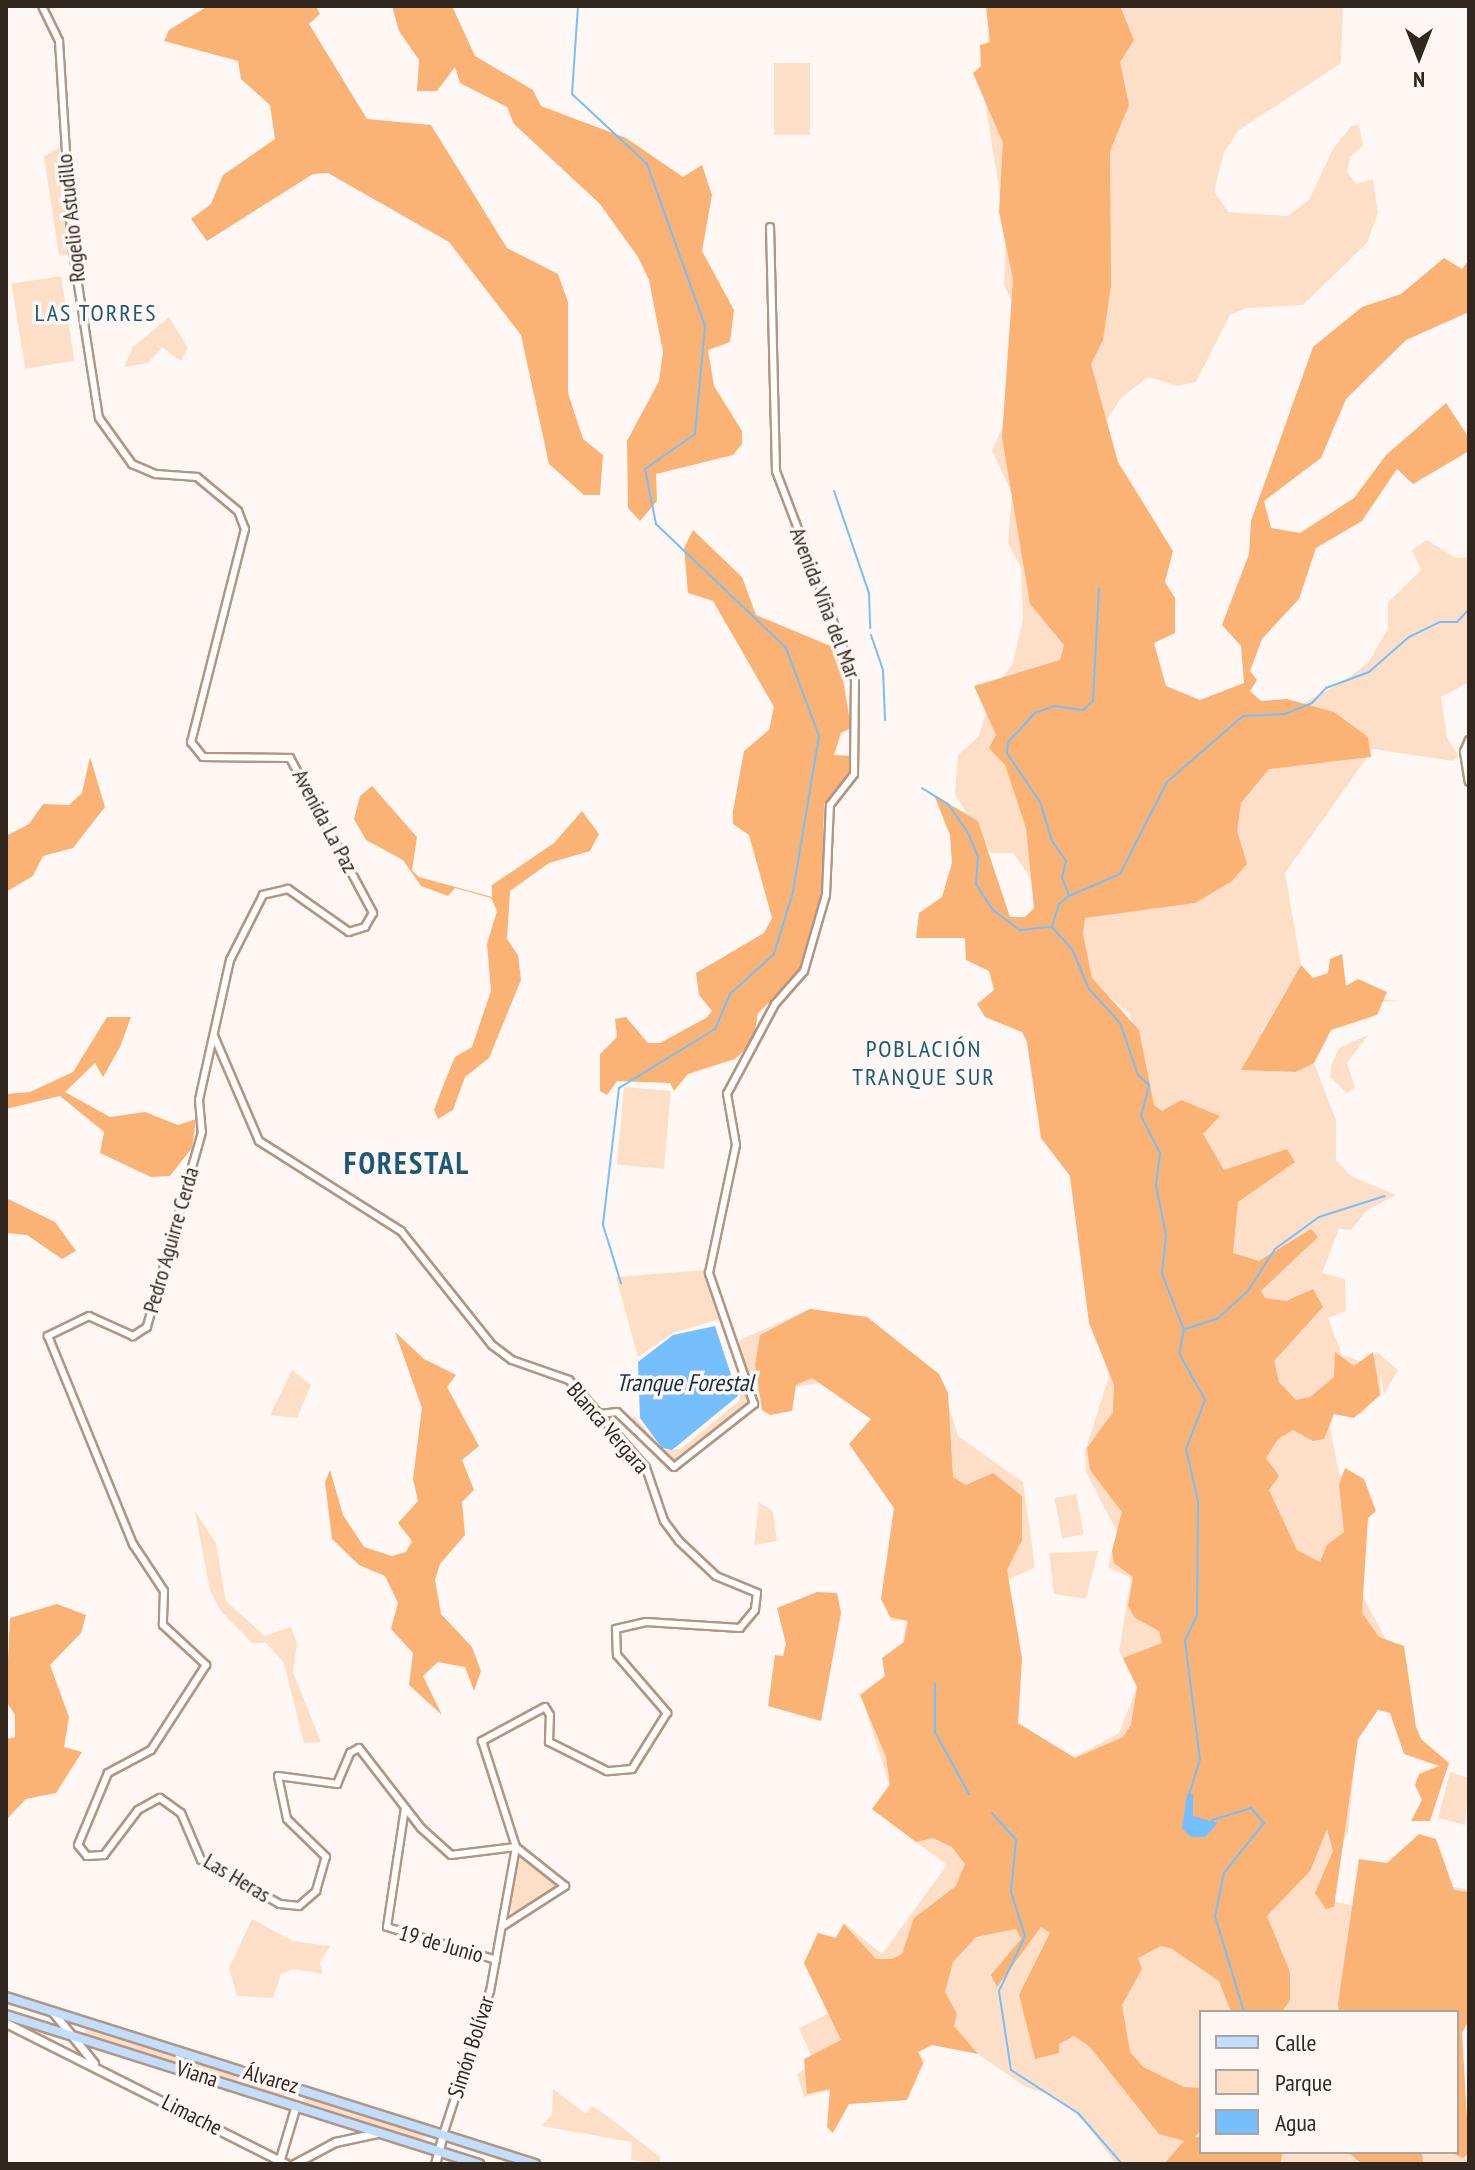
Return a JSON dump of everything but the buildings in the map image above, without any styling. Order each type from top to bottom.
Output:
[{"type":"main road","name":"Álvarez","points":[[6,1997],[333,2097],[535,2164]]},
{"type":"main road","name":"Limache","points":[[52,2011],[77,2048],[98,2067]]},
{"type":"main road","name":"Viana","points":[[6,2015],[479,2164]]},
{"type":"main road","name":"Limache","points":[[6,2023],[98,2067],[281,2163]]},
{"type":"main road","points":[[69,2055],[77,2048]]},
{"type":"main road","points":[[245,2089],[251,2074]]},
{"type":"main road","points":[[281,2163],[296,2105],[305,2096],[333,2097]]},
{"type":"main road","points":[[294,2164],[335,2142],[381,2132]]},
{"type":"main road","name":"Simón Bolívar","points":[[435,2164],[443,2135]]},
{"type":"street","name":"Rogelio Astudillo","points":[[42,6],[59,41],[72,246],[94,402],[109,437],[132,464],[156,474],[184,474]]},
{"type":"street","name":"Avenida Viña del Mar","points":[[600,1414],[617,1412],[674,1467],[754,1404],[709,1273],[736,1145],[727,1094],[775,1004],[804,971],[826,895],[830,805],[854,774],[855,679],[776,471],[770,227]]},
{"type":"street","name":"Avenida La Paz","points":[[184,474],[226,499],[245,529],[227,615],[191,731],[195,751],[218,759],[290,758],[373,913],[365,927],[349,932],[288,889],[263,895],[230,960],[214,1036]]},
{"type":"street","points":[[1469,740],[1469,782]]},
{"type":"street","name":"Blanca Vergara","points":[[214,1036],[254,1135],[335,1190],[378,1213],[420,1248],[492,1345],[512,1360],[569,1380],[646,1468],[664,1521],[689,1553],[716,1576],[754,1588],[755,1610],[740,1628],[646,1622],[616,1629],[617,1655],[667,1713],[632,1769],[607,1771],[549,1742],[550,1712],[545,1707],[482,1745]]},
{"type":"street","name":"Pedro Aguirre Cerda","points":[[146,1562],[48,1336],[89,1316],[133,1336],[147,1327],[202,1132],[199,1100],[214,1036]]},
{"type":"street","name":"Las Heras","points":[[146,1562],[164,1591],[163,1625],[204,1657],[205,1674],[151,1750],[108,1773],[80,1832],[83,1852],[99,1857],[111,1851],[138,1810],[160,1798],[181,1813],[201,1860],[292,1907],[316,1891],[327,1862],[322,1850],[287,1819],[280,1774],[337,1784],[352,1750],[363,1749],[405,1808],[451,1855],[516,1847]]},
{"type":"street","name":"Simón Bolívar","points":[[443,2135],[496,1960],[516,1847],[482,1745]]},
{"type":"street","name":"19 de Junio","points":[[405,1808],[387,1927],[496,1960]]},
{"type":"street","points":[[501,1928],[565,1886],[516,1847]]},
{"type":"street","points":[[504,1910],[515,1916]]},
{"type":"green space","points":[[992,6],[1343,6],[1341,63],[1239,130],[1224,152],[1214,192],[1229,212],[1287,216],[1309,200],[1333,149],[1351,126],[1359,125],[1363,146],[1350,157],[1347,172],[1356,184],[1373,179],[1378,213],[1367,243],[1303,305],[1246,308],[1230,315],[1196,382],[1178,386],[1148,377],[1121,398],[1105,423],[1110,473],[1128,496],[1132,513],[1118,542],[1114,639],[1088,711],[1089,753],[1035,792],[1051,836],[1068,859],[1069,892],[1125,865],[1164,782],[1207,752],[1241,715],[1246,682],[1247,715],[1285,713],[1343,682],[1368,663],[1388,629],[1388,602],[1421,570],[1412,550],[1427,540],[1456,558],[1469,557],[1469,682],[1441,697],[1447,738],[1458,755],[1453,761],[1373,749],[1285,873],[1301,965],[1260,1034],[1292,1014],[1336,1002],[1374,999],[1401,1001],[1339,1004],[1289,1018],[1257,1040],[1242,1070],[1296,1072],[1314,1063],[1336,1120],[1336,1160],[1351,1176],[1396,1195],[1367,1210],[1351,1230],[1339,1229],[1322,1273],[1345,1279],[1346,1311],[1328,1318],[1342,1355],[1363,1362],[1377,1352],[1398,1370],[1384,1394],[1380,1372],[1381,1393],[1361,1414],[1334,1412],[1330,1427],[1339,1473],[1353,1490],[1352,1576],[1390,1647],[1397,1680],[1357,1738],[1348,1832],[1335,1859],[1333,1901],[1363,1908],[1454,1887],[1469,1890],[1469,2018],[1462,2033],[1469,2164],[1116,2164],[1084,2121],[1055,2097],[1024,2086],[978,2054],[932,2044],[919,2052],[925,2061],[907,2100],[849,2104],[835,2089],[804,2097],[797,2074],[843,2042],[811,2055],[799,2028],[829,2013],[804,1963],[818,1932],[834,1939],[844,1923],[882,1954],[947,1865],[872,1809],[889,1784],[866,1710],[902,1648],[906,1620],[891,1621],[886,1592],[896,1511],[854,1447],[874,1429],[870,1413],[820,1383],[754,1393],[737,1351],[740,1340],[810,1309],[867,1317],[939,1374],[958,1436],[1023,1482],[1035,1567],[1004,1582],[1009,1646],[1020,1688],[1008,1732],[1075,1757],[1119,1733],[1137,1687],[1119,1651],[1131,1578],[1108,1567],[1117,1532],[1086,1472],[1085,1451],[1112,1367],[1087,1307],[1070,1176],[1153,1187],[1154,1145],[1139,1116],[1147,1086],[1137,1078],[1116,1022],[1085,989],[1061,934],[1017,931],[992,910],[976,887],[977,860],[964,827],[946,803],[920,788],[948,802],[963,822],[978,854],[978,885],[994,909],[1019,929],[1051,926],[1056,917],[1053,926],[1064,933],[1087,980],[1137,1049],[1130,1014],[1089,979],[1079,934],[1083,916],[1193,900],[1230,879],[1243,864],[1234,831],[1238,802],[1256,776],[1281,762],[1364,750],[1341,726],[1304,705],[1285,715],[1244,716],[1210,754],[1168,783],[1121,876],[1085,887],[1063,903],[1067,895],[1060,877],[1064,861],[1052,847],[1048,879],[1034,883],[1013,853],[991,853],[955,794],[958,755],[979,736],[991,694],[1013,663],[1023,618],[1021,567],[1008,544],[1012,494],[992,450],[1012,406],[1008,377],[1022,323],[1004,285],[1006,232],[982,83]]},
{"type":"green space","points":[[774,63],[810,63],[810,135],[774,135]]},
{"type":"green space","points":[[59,147],[71,254],[59,255],[44,157]]},
{"type":"green space","points":[[61,276],[74,361],[25,369],[12,284]]},
{"type":"green space","points":[[169,317],[188,348],[181,361],[162,347],[148,363],[124,367],[133,347]]},
{"type":"green space","points":[[1368,1035],[1347,1063],[1355,1088],[1347,1093],[1330,1077],[1332,1063],[1339,1048]]},
{"type":"green space","points":[[624,1087],[671,1091],[664,1169],[617,1165]]},
{"type":"green space","points":[[705,1270],[720,1319],[673,1333],[638,1357],[616,1277]]},
{"type":"green space","points":[[292,1370],[311,1385],[297,1418],[270,1415]]},
{"type":"green space","points":[[743,1380],[751,1401],[673,1460],[630,1421],[634,1416],[663,1450],[681,1449],[739,1401]]},
{"type":"green space","points":[[1076,1494],[1084,1534],[1062,1538],[1054,1498]]},
{"type":"green space","points":[[759,1502],[773,1511],[777,1541],[754,1545]]},
{"type":"green space","points":[[195,1511],[216,1543],[226,1601],[265,1636],[291,1627],[297,1644],[293,1672],[321,1742],[304,1743],[284,1663],[266,1643],[252,1643],[220,1610],[210,1591]]},
{"type":"green space","points":[[1098,1551],[1086,1599],[1054,1594],[1049,1553]]},
{"type":"green space","points":[[1450,1772],[1469,1778],[1465,1825],[1438,1818]]},
{"type":"green space","points":[[518,1851],[561,1886],[516,1913],[507,1909]]},
{"type":"green space","points":[[252,1919],[293,1941],[330,1946],[320,1962],[323,1974],[294,1969],[281,1974],[273,1998],[237,1996],[229,1968]]},
{"type":"green space","points":[[86,2026],[283,2087],[286,2093],[283,2098],[84,2036]]},
{"type":"green space","points":[[553,2089],[586,2114],[592,2106],[602,2112],[660,2157],[660,2164],[631,2160],[632,2142],[542,2126],[552,2114]]},
{"type":"green space","points":[[306,2097],[425,2133],[425,2137],[422,2142],[301,2104]]},
{"type":"shaded area","points":[[208,6],[316,6],[320,14],[309,24],[367,119],[431,125],[507,248],[558,274],[568,302],[568,393],[583,439],[603,455],[600,495],[584,495],[549,464],[521,335],[449,242],[328,173],[313,174],[207,241],[191,219],[211,204],[223,175],[275,139],[270,105],[241,79],[238,61],[164,41],[169,30]]},
{"type":"shaded area","points":[[392,6],[452,6],[475,56],[533,90],[541,106],[626,138],[683,177],[702,165],[712,195],[702,251],[734,310],[730,342],[708,350],[714,386],[742,431],[742,444],[733,455],[656,474],[657,501],[640,521],[628,508],[627,441],[659,381],[663,352],[649,280],[638,257],[600,204],[514,124],[507,107],[460,83],[455,67],[437,91],[417,91],[419,60],[399,31]]},
{"type":"shaded area","points":[[986,6],[1120,6],[1134,40],[1120,62],[1129,105],[1110,151],[1111,286],[1103,340],[1091,364],[1118,462],[1173,551],[1165,582],[1175,598],[1175,633],[1154,643],[1166,686],[1200,700],[1244,683],[1241,646],[1222,625],[1249,554],[1251,521],[1313,347],[1362,307],[1401,294],[1444,258],[1462,269],[1469,260],[1469,312],[1406,340],[1346,399],[1321,458],[1264,501],[1271,528],[1300,533],[1354,498],[1386,455],[1446,403],[1469,438],[1469,451],[1413,484],[1397,469],[1362,521],[1316,548],[1299,599],[1262,639],[1250,671],[1257,680],[1250,691],[1261,701],[1287,699],[1334,712],[1368,737],[1371,757],[1269,769],[1241,803],[1237,831],[1247,864],[1232,881],[1195,903],[1085,918],[1083,934],[1092,978],[1139,1030],[1154,1105],[1162,1111],[1181,1100],[1220,1116],[1203,1134],[1224,1170],[1287,1149],[1295,1162],[1238,1202],[1233,1253],[1259,1261],[1311,1229],[1318,1237],[1261,1291],[1265,1298],[1286,1301],[1313,1289],[1323,1307],[1274,1361],[1279,1382],[1296,1400],[1310,1397],[1334,1377],[1335,1352],[1354,1366],[1373,1352],[1380,1395],[1354,1418],[1334,1414],[1324,1439],[1313,1441],[1293,1430],[1278,1439],[1266,1458],[1279,1476],[1269,1490],[1297,1550],[1320,1562],[1327,1545],[1344,1532],[1339,1485],[1345,1468],[1364,1479],[1376,1511],[1368,1518],[1362,1613],[1379,1637],[1404,1646],[1416,1727],[1421,1739],[1449,1763],[1430,1821],[1411,1821],[1422,1800],[1415,1785],[1419,1774],[1439,1766],[1404,1754],[1390,1713],[1378,1710],[1358,1739],[1334,1907],[1326,1909],[1315,1893],[1333,1851],[1327,1829],[1310,1871],[1267,1916],[1290,1972],[1290,2000],[1283,2010],[1230,2010],[1219,1981],[1172,1949],[1161,1946],[1138,1958],[1142,1969],[1122,2005],[1130,2052],[1143,2067],[1184,2087],[1199,2088],[1199,2133],[1194,2137],[1199,2137],[1199,2154],[1282,2154],[1280,2164],[1164,2164],[1184,2141],[1159,2134],[1090,2047],[1074,2036],[1059,2044],[1059,2053],[1035,2059],[1019,1995],[1050,1933],[1041,1927],[997,1987],[991,1975],[1021,1939],[1016,1929],[976,1937],[953,1962],[945,1992],[957,2014],[954,2026],[978,2054],[932,2045],[918,2052],[923,2063],[907,2100],[849,2104],[833,2133],[827,2127],[830,2089],[807,2094],[804,2059],[841,2040],[804,1963],[818,1933],[836,1938],[844,1924],[876,1959],[892,1959],[902,1954],[914,1918],[956,1886],[965,1864],[952,1847],[933,1838],[916,1842],[872,1809],[890,1785],[886,1757],[860,1695],[885,1676],[882,1658],[904,1642],[908,1621],[890,1617],[881,1599],[894,1508],[849,1444],[871,1419],[812,1378],[796,1385],[792,1411],[770,1415],[762,1410],[755,1365],[760,1335],[810,1309],[867,1317],[939,1374],[948,1393],[953,1477],[966,1485],[993,1473],[1022,1496],[1022,1540],[1007,1570],[1022,1658],[1018,1723],[1075,1758],[1123,1737],[1131,1725],[1137,1687],[1123,1658],[1162,1643],[1159,1631],[1135,1618],[1128,1606],[1133,1577],[1114,1563],[1112,1551],[1122,1512],[1090,1470],[1087,1448],[1113,1412],[1114,1385],[1089,1323],[1070,1176],[1041,1138],[1027,1042],[1022,1032],[985,1017],[977,1004],[994,990],[989,971],[966,960],[965,938],[916,938],[919,913],[942,897],[952,863],[950,835],[934,795],[978,821],[1010,917],[1025,917],[1034,908],[1026,828],[1005,765],[989,748],[996,735],[974,686],[1060,660],[1064,645],[1030,604],[1002,437],[1013,279],[999,212],[1003,143],[973,73],[981,66],[980,45],[990,42]]},
{"type":"shaded area","points":[[693,530],[742,577],[756,615],[838,649],[851,728],[841,733],[834,755],[851,756],[849,773],[824,804],[822,900],[799,975],[758,1013],[753,1042],[735,1059],[688,1074],[674,1091],[670,1083],[617,1081],[607,1095],[600,1091],[600,1054],[617,1037],[615,1019],[626,1017],[648,1043],[660,1043],[706,1018],[712,1011],[699,995],[696,973],[764,933],[772,918],[749,835],[733,824],[733,811],[744,751],[769,730],[774,707],[713,601],[688,593],[684,548]]},
{"type":"shaded area","points":[[90,757],[105,807],[73,848],[43,856],[33,876],[6,892],[6,836],[29,824],[43,804],[69,805],[82,793]]},
{"type":"shaded area","points":[[372,786],[417,837],[412,870],[419,877],[492,897],[492,885],[554,843],[582,811],[599,834],[590,851],[549,863],[510,891],[507,939],[518,955],[521,980],[489,1058],[465,1077],[453,1110],[438,1119],[434,1110],[445,1081],[455,1057],[472,1047],[491,991],[487,944],[497,911],[491,898],[455,888],[448,896],[421,886],[403,860],[366,840],[354,819],[360,796]]},
{"type":"shaded area","points":[[1342,954],[1346,986],[1358,979],[1387,992],[1377,1015],[1331,1030],[1314,1063],[1296,1072],[1241,1070],[1301,965],[1313,978],[1328,973],[1330,959]]},
{"type":"shaded area","points":[[107,1017],[131,1017],[120,1047],[103,1077],[95,1063],[65,1092],[110,1117],[145,1112],[178,1125],[196,1119],[192,1148],[170,1176],[151,1177],[100,1153],[104,1132],[60,1096],[6,1109],[6,1094],[30,1092],[73,1072]]},
{"type":"shaded area","points":[[6,1198],[55,1222],[76,1251],[62,1259],[27,1235],[6,1233]]},
{"type":"shaded area","points":[[395,1332],[424,1359],[456,1375],[447,1387],[479,1446],[462,1460],[474,1490],[462,1502],[465,1535],[440,1564],[435,1580],[441,1614],[472,1647],[481,1671],[474,1691],[465,1667],[438,1662],[423,1676],[442,1715],[409,1685],[413,1653],[391,1629],[398,1603],[385,1576],[359,1565],[332,1539],[325,1482],[330,1470],[343,1515],[364,1547],[392,1556],[406,1552],[412,1541],[398,1523],[418,1501],[413,1479],[422,1408]]},
{"type":"shaded area","points":[[817,1592],[837,1593],[841,1613],[821,1721],[768,1706],[775,1655],[783,1656],[786,1644],[777,1608]]},
{"type":"shaded area","points":[[57,1604],[86,1615],[81,1633],[50,1665],[69,1717],[64,1747],[82,1752],[56,1793],[26,1799],[6,1820],[6,1739],[15,1737],[15,1715],[6,1701],[10,1618]]},
{"type":"shaded area","points":[[1419,1834],[1436,1839],[1454,1890],[1469,1892],[1469,2020],[1462,2033],[1469,2153],[1463,2158],[1454,2154],[1459,2154],[1459,2010],[1339,2010],[1359,1859],[1387,1863]]},
{"type":"shaded area","points":[[1350,2154],[1422,2154],[1423,2164],[1362,2164]]},
{"type":"water","name":"Tranque Forestal","points":[[715,1326],[738,1396],[672,1450],[662,1448],[640,1418],[638,1362],[673,1335]]},
{"type":"water","points":[[1187,1794],[1193,1794],[1193,1816],[1218,1823],[1205,1837],[1191,1837],[1182,1828]]},
{"type":"waterway","points":[[578,6],[572,94],[647,164],[705,326],[695,434],[645,469],[656,524],[786,648],[819,736],[793,892],[774,954],[730,994],[715,1029],[619,1088],[603,1225],[621,1283]]},
{"type":"waterway","points":[[834,491],[869,593],[870,628]]},
{"type":"waterway","points":[[1069,895],[1062,878],[1066,861],[1052,841],[1040,802],[1007,753],[1008,742],[1035,713],[1054,706],[1083,710],[1093,701],[1099,588]]},
{"type":"waterway","points":[[1052,926],[1059,904],[1069,896],[1120,874],[1167,782],[1243,716],[1285,714],[1312,703],[1326,688],[1369,672],[1409,637],[1440,622],[1457,622],[1469,609]]},
{"type":"waterway","points":[[871,635],[883,670],[885,720]]},
{"type":"waterway","points":[[922,788],[948,804],[968,833],[978,856],[976,884],[993,910],[1020,930],[1050,927]]},
{"type":"waterway","points":[[1052,927],[1072,949],[1089,989],[1120,1023],[1138,1075],[1149,1085],[1141,1116],[1160,1153],[1156,1186],[1166,1235],[1162,1274],[1184,1330],[1179,1353],[1205,1400],[1186,1449],[1198,1501],[1197,1615],[1185,1641],[1200,1759],[1189,1796]]},
{"type":"waterway","points":[[1185,1329],[1218,1318],[1248,1291],[1275,1249],[1319,1217],[1385,1196]]},
{"type":"waterway","points":[[935,1684],[935,1732],[969,1794]]},
{"type":"waterway","points":[[1212,1820],[1251,1808],[1264,1823],[1224,1873],[1215,1916],[1243,2010]]},
{"type":"waterway","points":[[992,1813],[1016,1840],[1011,1892],[1025,1936],[999,1991],[1011,2070],[1078,2113],[1122,2164]]},
{"type":"district","name":"LAS TORRES","points":[[96,313]]},
{"type":"district","name":"POBLACIÓN TRANQUE SUR","points":[[924,1063]]},
{"type":"district","name":"FORESTAL","points":[[407,1163]]}]
